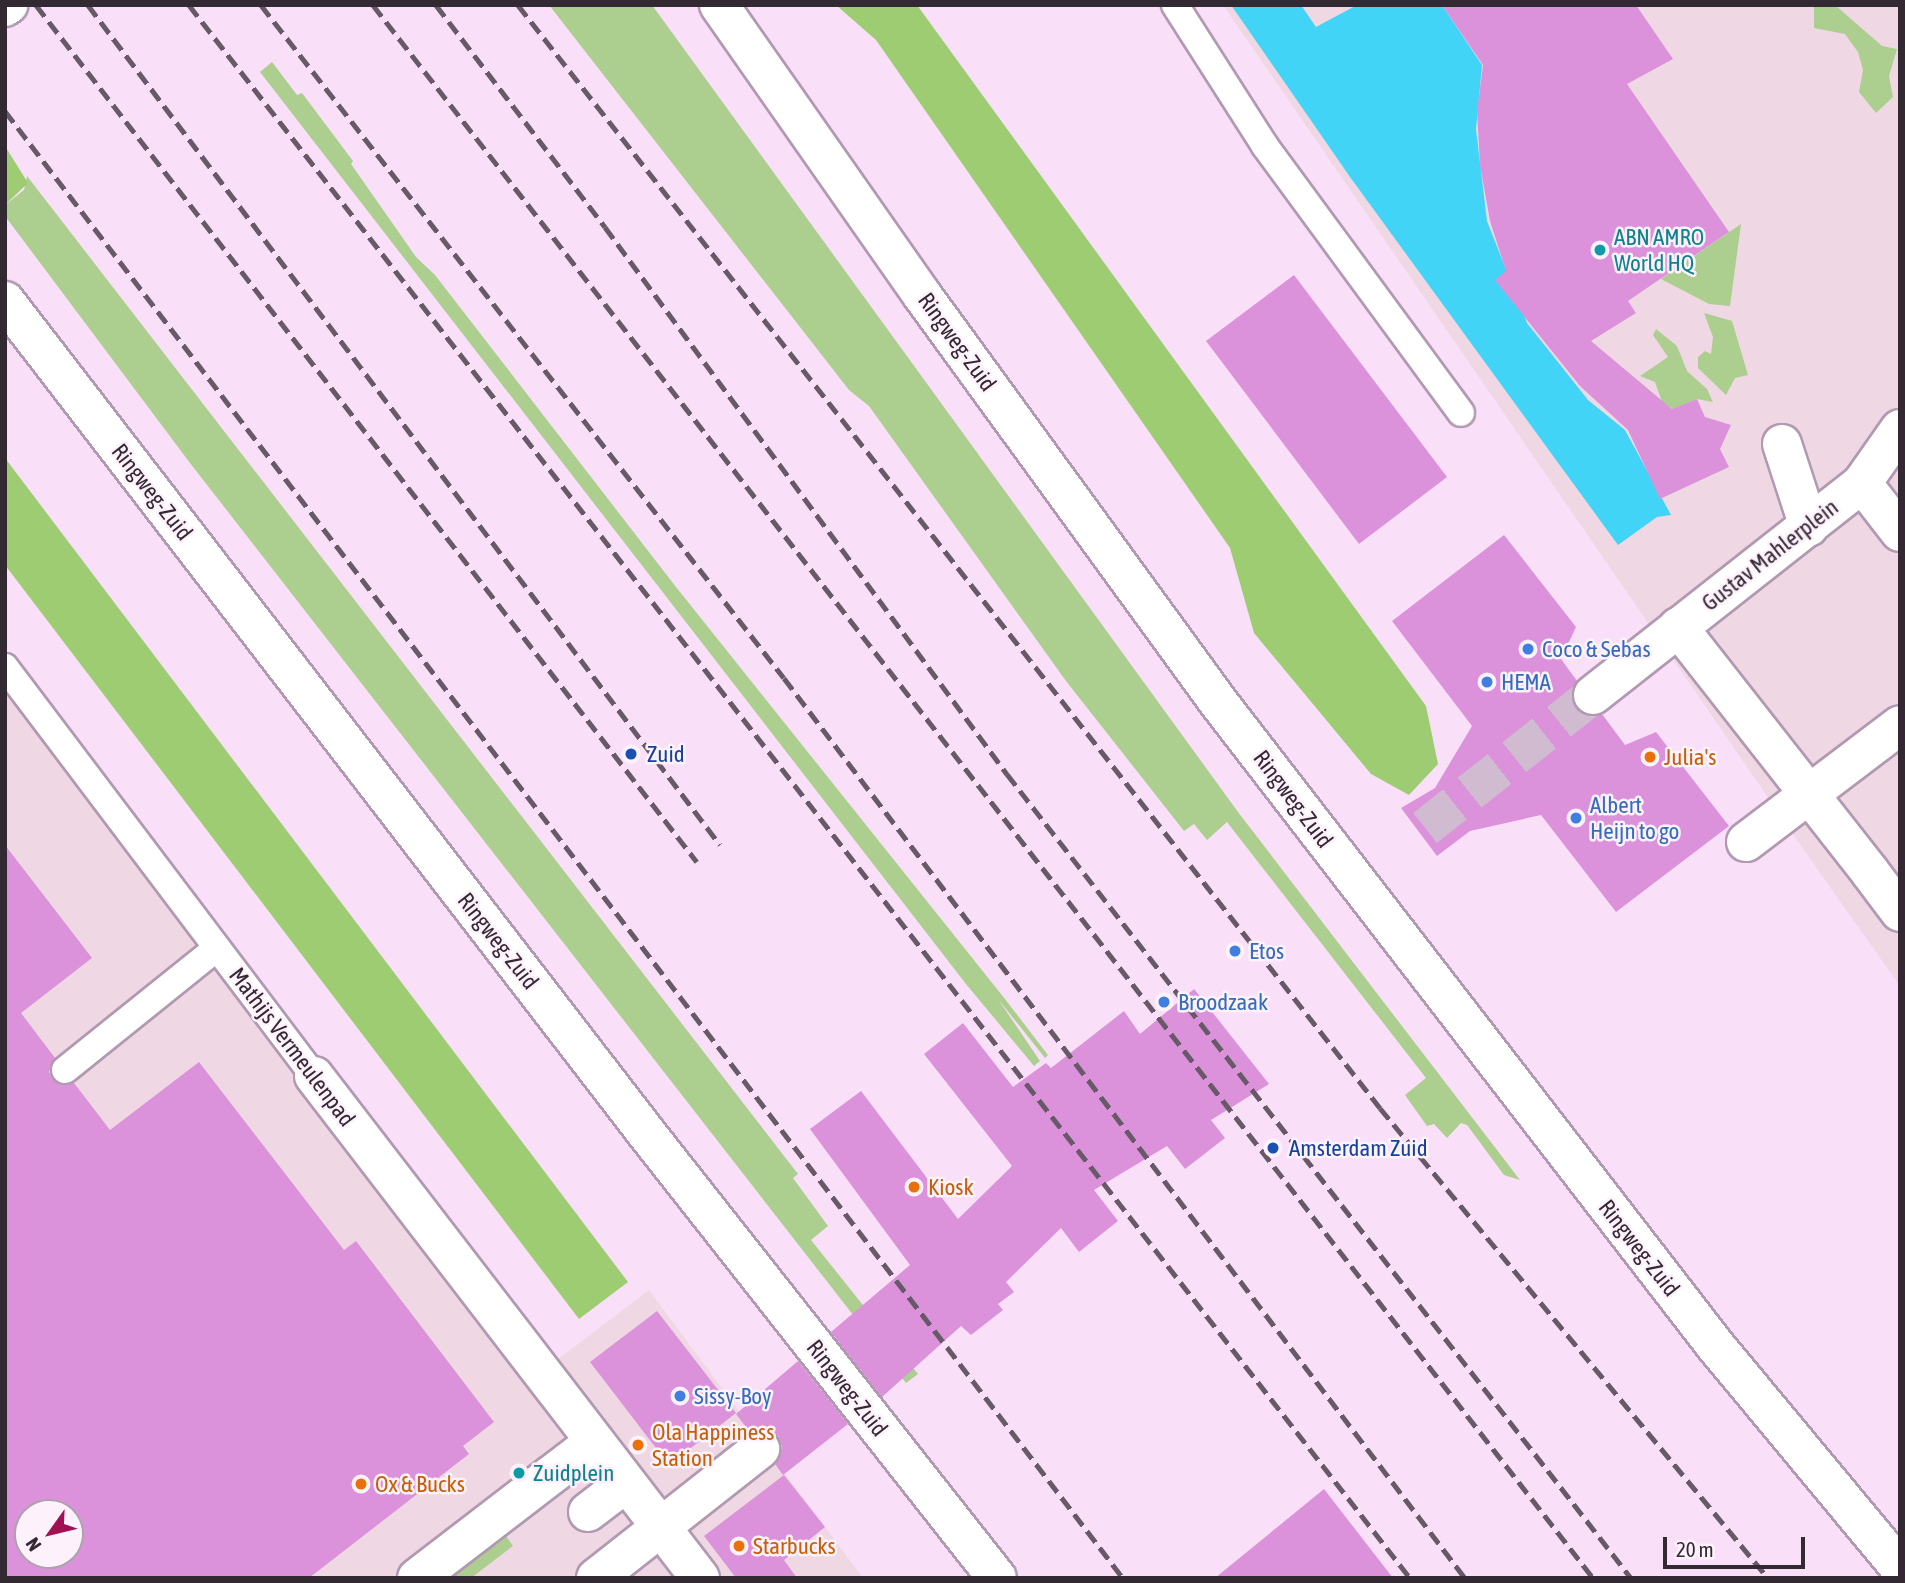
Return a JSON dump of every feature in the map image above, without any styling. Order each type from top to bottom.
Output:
[{"type":"main road","name":"Ringweg-Zuid","points":[[719,5],[922,295],[1219,703],[1706,1334],[1900,1568]]},
{"type":"main road","name":"Ringweg-Zuid","points":[[5,301],[644,1130],[996,1578]]},
{"type":"main road","name":"Gustav Mahlerplein","points":[[1593,695],[1862,483],[1900,429]]},
{"type":"main road","points":[[1782,444],[1809,527]]},
{"type":"main road","name":"Gustav Mahlerplein","points":[[1862,483],[1900,533]]},
{"type":"main road","name":"Gustav Mahlerplein","points":[[1678,627],[1900,912]]},
{"type":"main road","points":[[1746,842],[1900,725]]},
{"type":"main road","name":"Mathijs Vermeulenpad","points":[[314,1076],[587,1433]]},
{"type":"main road","points":[[417,1578],[587,1433],[700,1578]]},
{"type":"main road","points":[[596,1578],[760,1449]]},
{"type":"main road","points":[[588,1512],[626,1483]]},
{"type":"lane","points":[[1175,5],[1265,146],[1461,413]]},
{"type":"lane","name":"Mathijs Vermeulenpad","points":[[5,667],[314,1076]]},
{"type":"lane","points":[[65,1070],[217,948]]},
{"type":"shaded area","points":[[1223,5],[1900,5],[1900,986],[1822,876]]},
{"type":"shaded area","points":[[5,677],[532,1379],[649,1290],[863,1578],[5,1578]]},
{"type":"green space","points":[[549,5],[652,5],[1238,812],[1520,1180],[1504,1175],[1467,1125],[1461,1123],[1447,1138],[1434,1124],[1427,1126],[1405,1095],[1426,1078],[1227,822],[1207,840],[1194,824],[1184,831],[1066,681],[869,406],[849,390]]},
{"type":"green space","points":[[836,5],[917,5],[1426,706],[1438,764],[1409,795],[1371,774],[1254,633],[1230,548],[876,40]]},
{"type":"green space","points":[[1814,5],[1835,5],[1882,46],[1897,49],[1889,76],[1893,97],[1876,113],[1859,92],[1863,70],[1858,52],[1845,34],[1814,28]]},
{"type":"green space","points":[[272,62],[297,95],[302,93],[353,161],[351,164],[416,257],[435,275],[676,587],[1005,999],[1048,1055],[1045,1058],[998,999],[1040,1061],[1034,1066],[966,984],[260,72]]},
{"type":"green space","points":[[5,146],[28,183],[5,205]]},
{"type":"green space","points":[[27,176],[798,1174],[793,1178],[828,1226],[811,1240],[918,1374],[906,1383],[190,463],[5,216],[5,205],[24,190]]},
{"type":"green space","points":[[1741,224],[1730,306],[1709,304],[1661,279]]},
{"type":"green space","points":[[1704,313],[1732,321],[1748,375],[1735,378],[1726,395],[1698,368],[1698,357],[1705,351],[1711,354],[1713,337]]},
{"type":"green space","points":[[1656,329],[1677,346],[1687,371],[1707,389],[1713,402],[1697,399],[1673,409],[1662,402],[1655,382],[1640,376],[1668,357],[1653,335]]},
{"type":"green space","points":[[5,458],[628,1282],[579,1319],[5,565]]},
{"type":"green space","points":[[503,1532],[513,1546],[471,1578],[443,1578]]},
{"type":"water","points":[[1231,5],[1301,5],[1316,27],[1357,5],[1442,5],[1482,65],[1476,129],[1487,221],[1527,323],[1588,400],[1625,430],[1671,515],[1657,517],[1618,545],[1350,177]]},
{"type":"building","name":"ABN AMRO World HQ","points":[[1442,5],[1636,5],[1673,59],[1627,84],[1729,232],[1628,301],[1636,313],[1591,341],[1672,409],[1697,399],[1705,417],[1731,425],[1720,449],[1729,467],[1660,499],[1628,430],[1580,386],[1495,280],[1506,271],[1490,221],[1480,165],[1477,111],[1483,65]]},
{"type":"building","points":[[1294,275],[1447,477],[1359,544],[1206,341]]},
{"type":"building","points":[[1504,535],[1576,627],[1561,659],[1577,681],[1571,697],[1575,708],[1586,715],[1602,714],[1625,745],[1656,732],[1729,826],[1616,912],[1541,815],[1470,831],[1437,856],[1401,808],[1435,788],[1472,726],[1392,621]]},
{"type":"building","points":[[5,845],[92,958],[21,1013],[55,1058],[49,1072],[53,1080],[60,1085],[74,1083],[110,1130],[199,1062],[344,1250],[356,1241],[494,1422],[463,1446],[469,1454],[309,1578],[5,1578]]},
{"type":"building","points":[[1194,989],[1269,1084],[1211,1120],[1225,1138],[1185,1169],[1167,1146],[1094,1190],[1118,1221],[1079,1252],[1061,1228],[1006,1282],[1014,1292],[998,1304],[1003,1310],[971,1335],[961,1326],[882,1397],[831,1332],[910,1265],[810,1129],[861,1091],[958,1219],[1012,1166],[924,1054],[963,1023],[1013,1087],[1046,1063],[1051,1068],[1124,1011],[1140,1034]]},
{"type":"building","points":[[657,1311],[736,1413],[669,1465],[590,1362]]},
{"type":"building","points":[[798,1361],[848,1424],[783,1475],[775,1464],[782,1447],[778,1436],[767,1429],[749,1431],[736,1414]]},
{"type":"building","points":[[784,1475],[825,1527],[784,1560],[797,1578],[736,1578],[704,1536]]},
{"type":"building","points":[[1324,1489],[1393,1578],[1215,1578]]},
{"type":"tunnel","points":[[1425,828],[1593,695]]},
{"type":"railway","points":[[36,5],[697,862]]},
{"type":"railway","points":[[88,5],[720,845]]},
{"type":"railway","points":[[189,5],[1410,1578]]},
{"type":"railway","points":[[261,5],[784,678],[1465,1578]]},
{"type":"railway","points":[[373,5],[1593,1578]]},
{"type":"railway","points":[[436,5],[605,227],[1007,774],[1631,1578]]},
{"type":"railway","points":[[518,5],[1380,1108],[1768,1578]]},
{"type":"railway","points":[[5,111],[1123,1578]]},
{"type":"place","name":"ABN AMRO World HQ","points":[[1600,250]]},
{"type":"place","name":"Coco & Sebas","points":[[1528,649]]},
{"type":"place","name":"HEMA","points":[[1487,682]]},
{"type":"place","name":"Zuid","points":[[631,754]]},
{"type":"place","name":"Julia's","points":[[1650,757]]},
{"type":"place","name":"Albert Heijn to go","points":[[1576,818]]},
{"type":"place","name":"Etos","points":[[1235,951]]},
{"type":"place","name":"Broodzaak","points":[[1164,1002]]},
{"type":"place","name":"Amsterdam Zuid","points":[[1273,1148]]},
{"type":"place","name":"Kiosk","points":[[914,1187]]},
{"type":"place","name":"Sissy-Boy","points":[[680,1396]]},
{"type":"place","name":"Ola Happiness Station","points":[[638,1445]]},
{"type":"place","name":"Zuidplein","points":[[519,1473]]},
{"type":"place","name":"Ox & Bucks","points":[[361,1484]]},
{"type":"place","name":"Starbucks","points":[[739,1546]]}]
